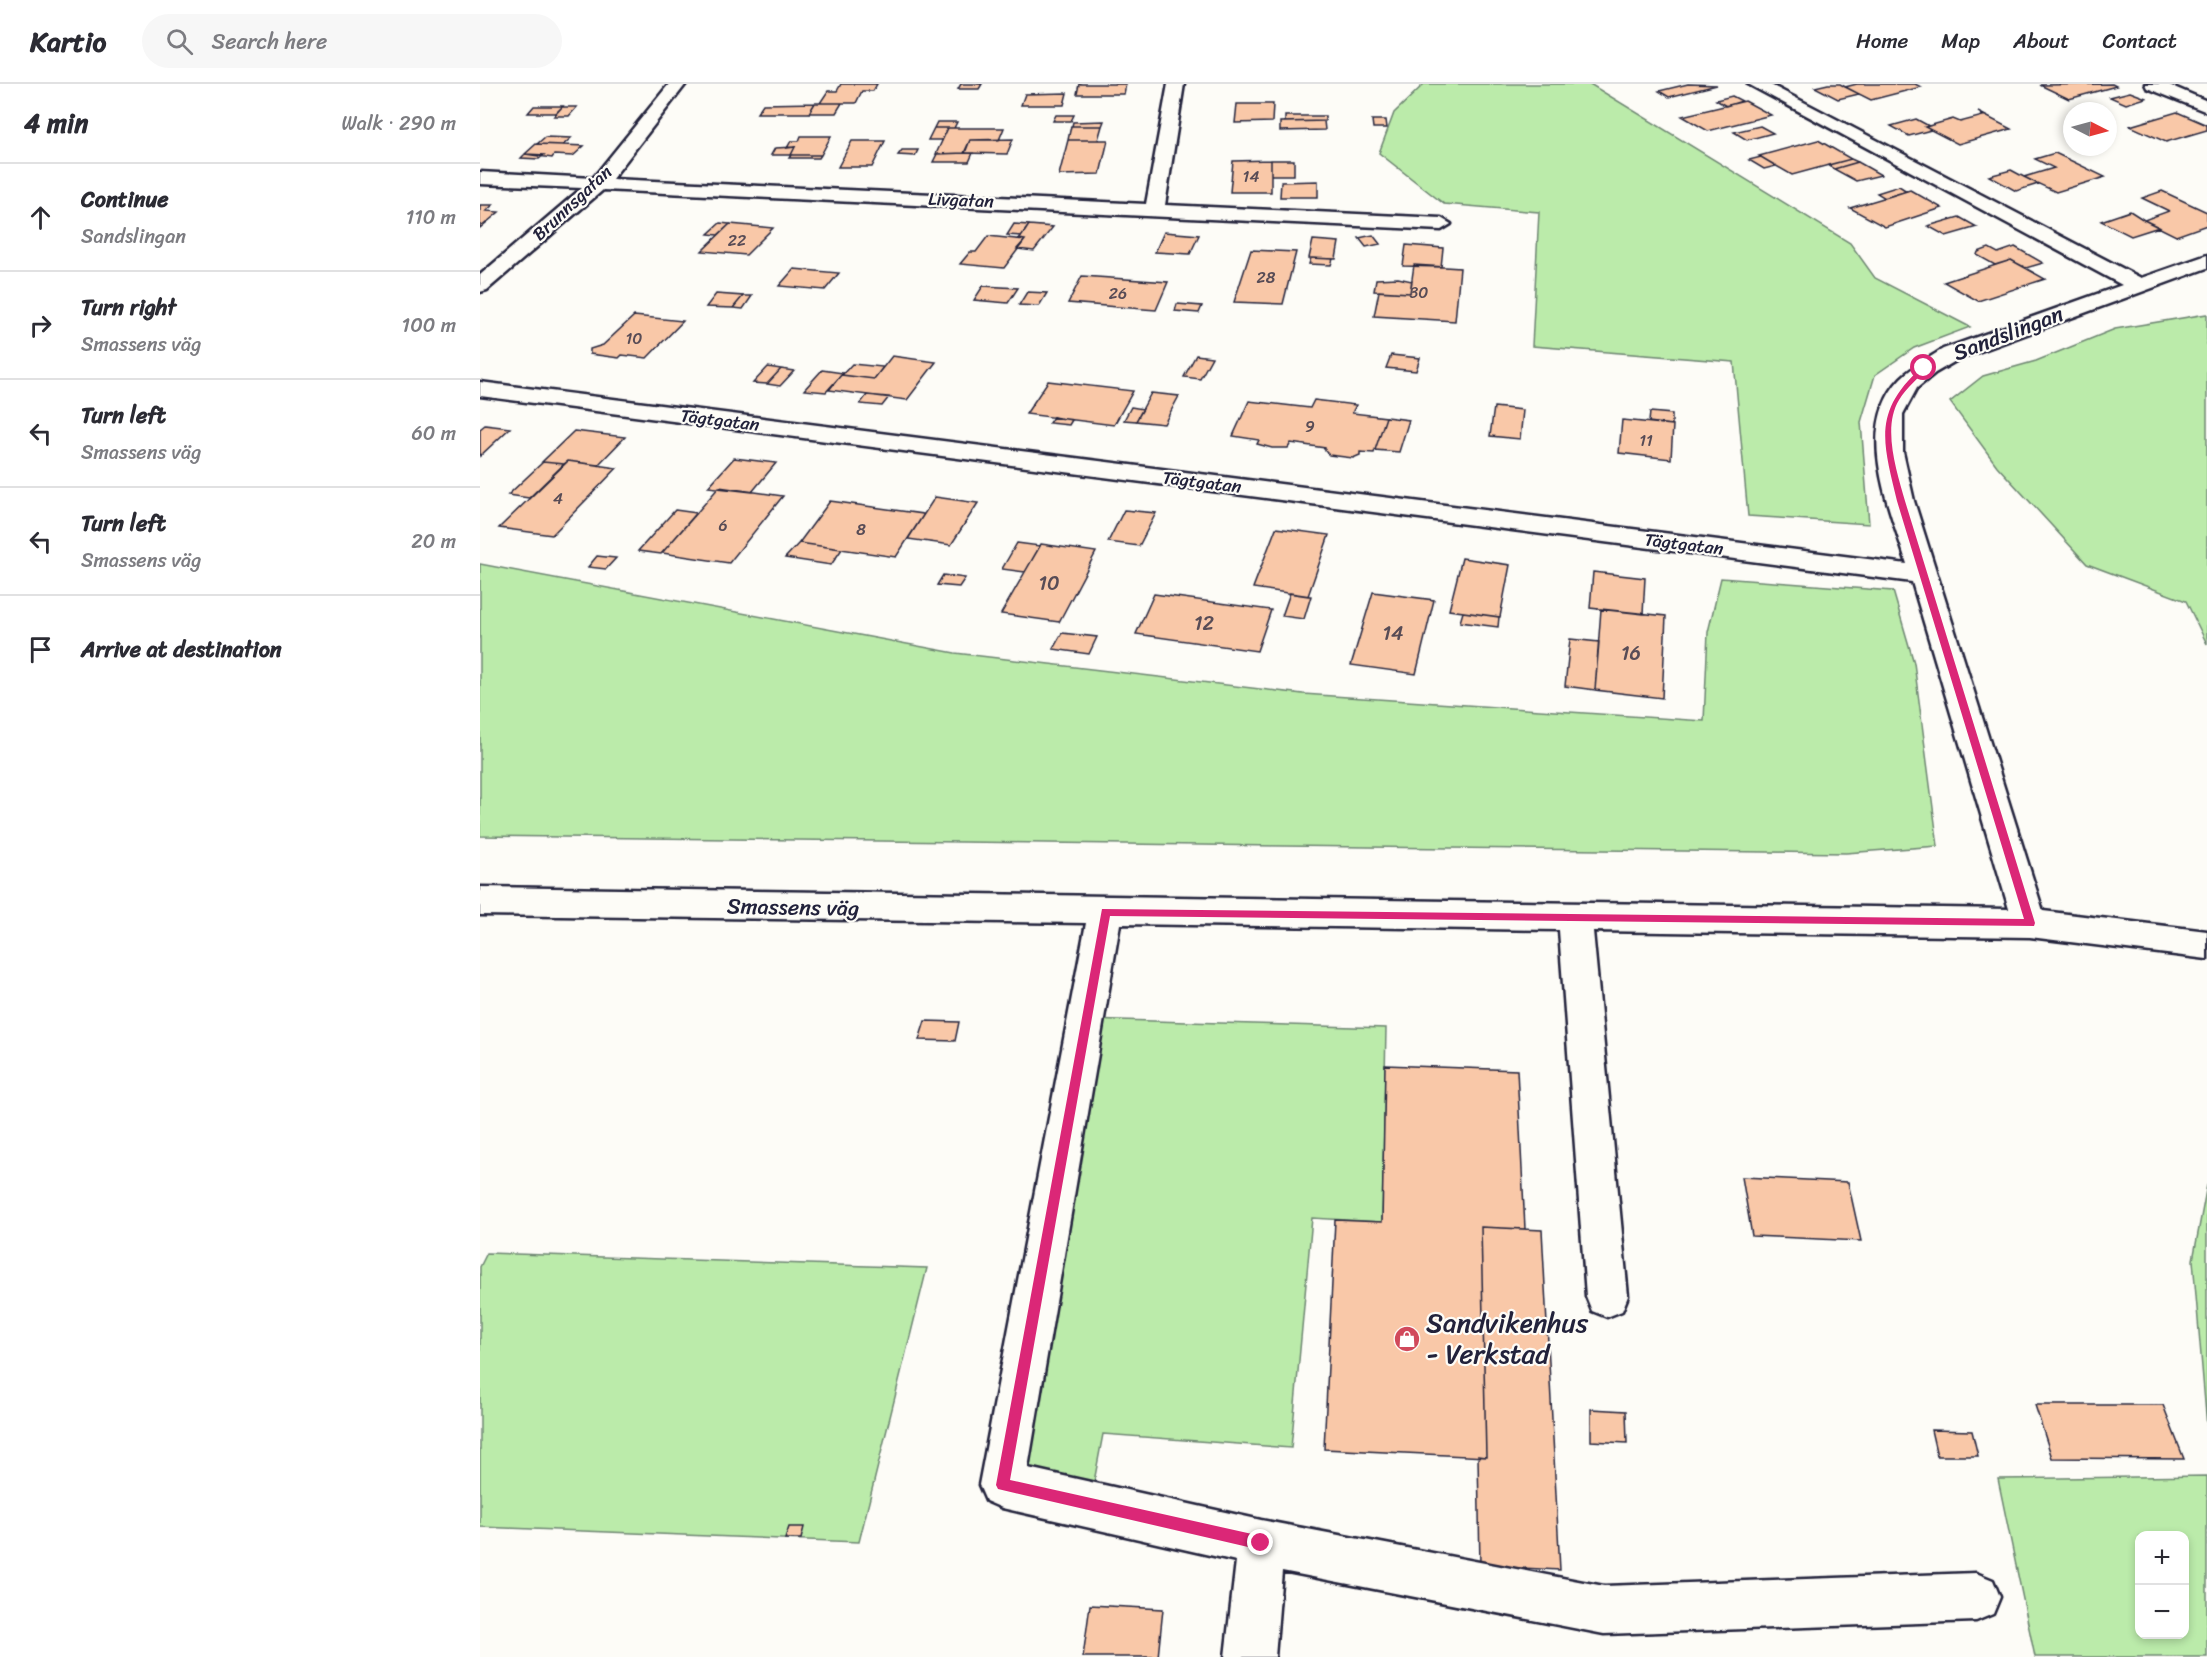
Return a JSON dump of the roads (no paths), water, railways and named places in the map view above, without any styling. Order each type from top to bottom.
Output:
[{"type":"street","name":"Brunnsgatan","points":[[480,286],[597,185],[678,84]]},
{"type":"street","points":[[1155,208],[1176,84]]},
{"type":"street","points":[[1755,84],[2139,285]]},
{"type":"street","points":[[2152,84],[2207,107]]},
{"type":"street","name":"Livgatan","points":[[480,178],[1155,208],[1441,224]]},
{"type":"street","name":"Sandslingan","points":[[2030,923],[1889,455],[1889,425],[1894,402],[1908,383],[1924,368],[1951,354],[2207,261]]},
{"type":"street","name":"Tägtgatan","points":[[480,390],[1924,575]]},
{"type":"street","name":"Smassens väg","points":[[480,901],[1106,912],[2030,923],[2207,945]]},
{"type":"street","points":[[1106,912],[1002,1485],[1261,1543],[1604,1610],[1976,1597]]},
{"type":"street","points":[[1575,918],[1607,1296]]},
{"type":"street","points":[[1250,1657],[1261,1543]]},
{"type":"place","name":"Sandvikenhus - Verkstad","points":[[1407,1339]]}]
